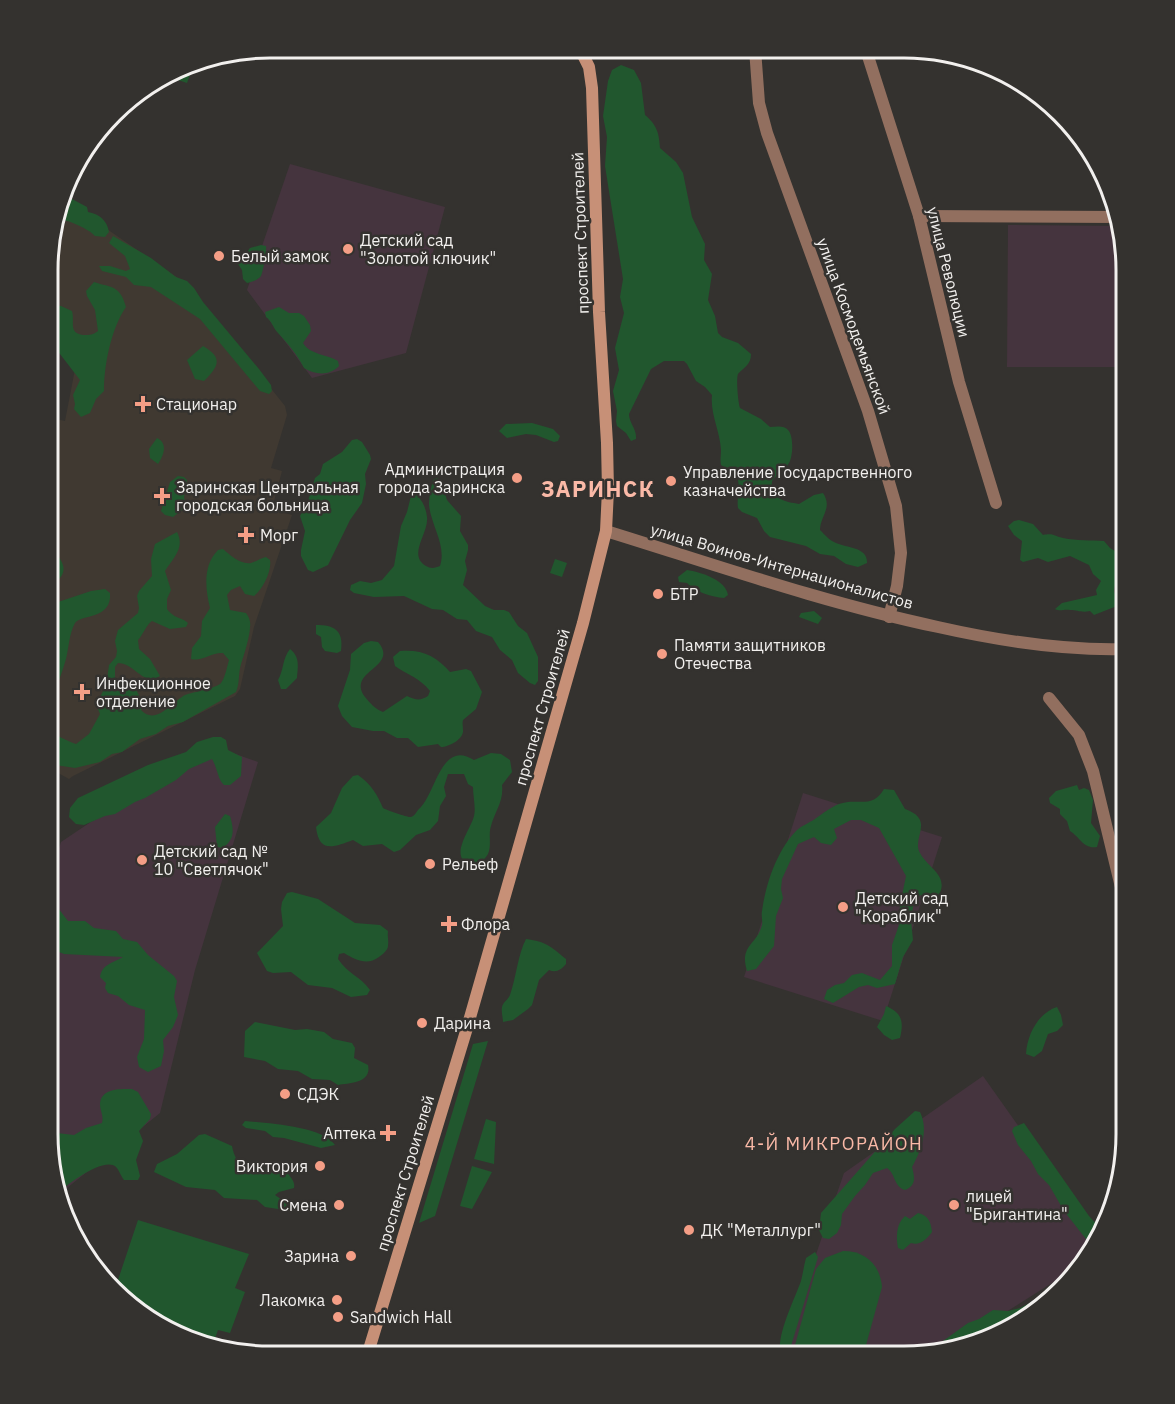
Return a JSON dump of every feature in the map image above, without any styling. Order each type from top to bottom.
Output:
[{"type":"street","name":"проспект Строителей","points":[[370,1346],[470,1018],[583,623],[606,531],[607,443],[599,312],[592,88],[589,67],[585,58]]},
{"type":"street","name":"улица Космодемьянской","points":[[756,58],[759,103],[767,133],[868,411],[896,506],[901,553],[897,585],[889,617]]},
{"type":"street","name":"улица Революции","points":[[869,58],[919,216],[959,382],[996,503]]},
{"type":"street","points":[[919,216],[1109,217]]},
{"type":"street","name":"улица Воинов-Интернационалистов","points":[[606,531],[889,617],[1013,642],[1116,649]]},
{"type":"street","points":[[1049,698],[1079,735],[1093,771],[1116,866]]},
{"type":"shaded area","name":"Детский сад \"Золотой ключик\"","points":[[290,164],[445,207],[406,353],[312,378],[247,290]]},
{"type":"shaded area","name":"Заринская Центральная городская больница","points":[[68,209],[78,209],[188,285],[285,406],[287,415],[271,468],[282,471],[272,509],[292,515],[254,627],[240,689],[235,696],[69,779],[58,773],[58,420],[65,421],[77,359],[58,352],[58,270],[60,242]]},
{"type":"shaded area","points":[[1008,225],[1111,226],[1116,256],[1116,367],[1007,367]]},
{"type":"shaded area","points":[[207,744],[258,762],[195,970],[160,1113],[66,1189],[60,1162],[58,1134],[58,851],[61,842]]},
{"type":"shaded area","name":"Детский сад \"Кораблик\"","points":[[803,793],[942,837],[883,1021],[744,977]]},
{"type":"shaded area","name":"лицей \"Бригантина\"","points":[[983,1076],[1093,1231],[1073,1263],[1060,1278],[973,1334],[933,1344],[919,1345],[785,1345],[844,1173]]},
{"type":"green space","points":[[621,65],[634,70],[641,83],[645,115],[657,130],[660,148],[676,162],[683,173],[692,217],[705,244],[704,260],[712,274],[708,300],[715,316],[718,333],[738,343],[751,354],[748,363],[737,377],[740,408],[761,419],[770,427],[784,427],[790,433],[792,451],[790,460],[772,481],[773,492],[784,501],[799,504],[814,495],[823,493],[827,503],[820,530],[834,542],[861,551],[867,563],[858,567],[846,564],[834,556],[820,554],[806,546],[770,537],[757,518],[738,508],[737,477],[731,470],[721,465],[721,450],[712,409],[712,395],[696,381],[684,361],[664,361],[651,369],[629,414],[636,439],[631,441],[626,433],[617,426],[613,391],[619,370],[615,348],[624,313],[620,297],[623,279],[605,166],[607,137],[603,116],[608,81],[612,70]]},
{"type":"green space","points":[[190,75],[187,83],[177,80]]},
{"type":"green space","points":[[72,199],[87,207],[88,212],[102,218],[109,232],[105,237],[95,236],[88,230],[66,221]]},
{"type":"green space","points":[[113,236],[151,258],[176,277],[187,281],[259,369],[271,385],[272,391],[269,394],[260,391],[200,319],[151,287],[134,285],[126,277],[102,271],[99,266],[110,266],[126,271],[130,269],[125,256],[109,243]]},
{"type":"green space","points":[[261,245],[266,248],[261,276],[247,283],[243,279],[242,270],[238,264],[250,248]]},
{"type":"green space","points":[[94,282],[115,288],[126,307],[116,326],[109,348],[104,391],[96,399],[90,413],[81,417],[74,409],[73,395],[80,380],[58,351],[58,306],[72,311],[75,332],[83,335],[95,333],[98,331],[95,310],[86,291]]},
{"type":"green space","points":[[279,307],[289,313],[299,313],[304,316],[311,331],[303,343],[310,350],[338,361],[339,366],[331,372],[322,373],[304,368],[266,317],[265,312]]},
{"type":"green space","points":[[203,346],[210,350],[217,363],[204,381],[195,379],[187,360]]},
{"type":"green space","points":[[532,423],[553,429],[560,436],[558,441],[554,442],[526,434],[507,438],[499,431],[506,424]]},
{"type":"green space","points":[[157,438],[164,446],[158,464],[150,458],[149,449]]},
{"type":"green space","points":[[357,439],[362,442],[371,459],[365,474],[366,484],[362,503],[350,520],[328,565],[313,572],[308,570],[301,556],[305,531],[300,516],[323,464],[342,452],[352,440]]},
{"type":"green space","points":[[178,476],[187,480],[184,497],[186,507],[173,517],[161,511],[170,482]]},
{"type":"green space","points":[[437,478],[441,481],[447,500],[461,516],[460,531],[468,545],[465,561],[467,570],[463,585],[485,606],[509,612],[518,626],[527,633],[538,657],[538,681],[535,685],[518,673],[512,660],[500,650],[492,637],[476,631],[467,620],[457,619],[443,610],[432,609],[404,596],[374,597],[350,590],[351,585],[360,581],[371,583],[382,580],[394,566],[401,526],[411,496],[417,495],[427,514],[427,523],[418,556],[430,568],[440,566],[442,558],[440,542],[429,504],[433,480]]},
{"type":"green space","points":[[1014,521],[1033,524],[1043,535],[1073,540],[1104,541],[1116,552],[1114,590],[1116,606],[1094,615],[1090,611],[1055,609],[1062,603],[1097,595],[1096,590],[1101,581],[1093,574],[1089,565],[1070,556],[1048,562],[1038,558],[1023,562],[1020,560],[1022,541],[1008,526]]},
{"type":"green space","points":[[177,532],[179,548],[165,571],[171,590],[167,599],[167,609],[188,623],[186,627],[170,629],[152,621],[138,640],[139,649],[150,659],[160,676],[149,679],[124,664],[118,663],[115,667],[115,677],[118,681],[134,686],[141,699],[141,710],[152,715],[164,711],[185,695],[221,683],[229,660],[223,653],[191,659],[192,648],[201,636],[202,621],[210,608],[206,577],[210,563],[218,550],[223,549],[236,559],[247,563],[266,557],[270,560],[266,580],[254,596],[245,594],[240,586],[231,590],[227,595],[230,610],[246,613],[250,623],[236,692],[183,722],[140,739],[122,752],[112,754],[100,762],[75,768],[58,765],[58,737],[76,744],[89,734],[100,714],[96,704],[106,686],[109,665],[116,657],[115,641],[118,630],[138,613],[137,596],[152,576],[151,559],[155,544]]},
{"type":"green space","points":[[58,556],[63,565],[62,575],[58,580]]},
{"type":"green space","points":[[555,559],[567,563],[562,577],[550,573]]},
{"type":"green space","points":[[687,570],[718,581],[728,595],[724,598],[709,595],[694,589],[687,583],[679,582],[678,577]]},
{"type":"green space","points":[[105,589],[110,593],[109,602],[101,612],[75,623],[58,681],[58,602],[91,591]]},
{"type":"green space","points":[[814,611],[822,618],[818,624],[799,617],[801,613]]},
{"type":"green space","points":[[316,625],[328,626],[336,630],[341,638],[341,651],[337,653],[325,651],[321,637],[316,634]]},
{"type":"green space","points":[[378,642],[383,651],[383,658],[362,681],[361,688],[365,697],[375,708],[383,712],[407,696],[420,699],[428,696],[430,691],[418,680],[395,666],[393,657],[400,651],[415,651],[428,655],[450,672],[466,669],[471,671],[482,692],[476,709],[463,720],[463,733],[459,739],[444,747],[438,744],[418,747],[408,738],[397,738],[384,731],[352,727],[342,716],[338,706],[350,670],[351,654],[364,643]]},
{"type":"green space","points":[[290,649],[297,659],[297,678],[286,689],[281,689],[278,680]]},
{"type":"green space","points":[[213,737],[226,740],[228,750],[242,757],[241,776],[230,785],[222,783],[212,759],[189,769],[176,780],[115,814],[84,825],[76,824],[69,817],[70,808],[78,798],[148,765],[186,752],[197,742]]},
{"type":"green space","points":[[491,753],[501,754],[510,760],[512,772],[502,785],[500,801],[490,829],[488,854],[475,866],[469,868],[461,854],[463,841],[475,809],[473,787],[468,784],[464,774],[448,774],[444,787],[446,796],[440,806],[438,821],[430,830],[416,835],[400,850],[394,852],[382,844],[363,846],[353,840],[334,846],[324,845],[320,841],[316,827],[331,813],[342,788],[353,776],[358,775],[363,778],[376,794],[383,808],[412,817],[426,801],[447,762],[463,755],[474,760]]},
{"type":"green space","points":[[1077,785],[1079,790],[1084,788],[1089,790],[1093,800],[1091,823],[1100,836],[1097,847],[1085,845],[1070,831],[1067,821],[1060,814],[1060,809],[1050,803],[1049,798],[1056,791]]},
{"type":"green space","points":[[884,789],[894,790],[905,809],[919,818],[921,830],[918,847],[920,853],[938,874],[942,886],[935,902],[925,902],[921,895],[914,900],[911,920],[913,940],[903,957],[895,984],[877,988],[868,985],[859,987],[833,1003],[824,999],[827,990],[844,983],[852,975],[862,973],[880,980],[892,966],[892,945],[899,925],[900,905],[906,876],[879,828],[861,820],[851,820],[834,829],[837,838],[831,845],[821,843],[814,837],[798,844],[782,879],[783,898],[776,916],[774,946],[756,969],[747,971],[745,956],[760,932],[769,879],[789,839],[798,829],[833,807],[846,802],[869,801]]},
{"type":"green space","points":[[225,814],[230,816],[232,834],[229,842],[222,848],[217,847],[215,827]]},
{"type":"green space","points":[[292,892],[318,899],[355,923],[380,925],[388,931],[387,949],[375,960],[366,962],[344,953],[339,954],[338,959],[342,964],[370,990],[367,995],[351,997],[332,988],[308,985],[291,972],[267,971],[257,953],[283,926],[282,902],[287,893]]},
{"type":"green space","points":[[58,908],[68,921],[85,921],[94,928],[116,931],[123,939],[137,942],[148,955],[174,976],[177,981],[174,997],[178,1015],[173,1027],[163,1040],[164,1051],[161,1066],[148,1072],[139,1067],[137,1057],[144,1039],[145,1010],[129,1005],[118,996],[108,993],[105,988],[106,983],[100,977],[103,969],[123,957],[64,954],[58,952]]},
{"type":"green space","points":[[526,939],[548,945],[566,959],[566,964],[558,970],[549,970],[539,980],[532,1005],[528,1009],[513,1020],[503,1022],[502,1007],[510,995]]},
{"type":"green space","points":[[886,1006],[899,1015],[902,1022],[900,1038],[892,1040],[877,1027]]},
{"type":"green space","points":[[1057,1007],[1063,1025],[1057,1031],[1048,1034],[1042,1051],[1034,1057],[1026,1054],[1031,1032],[1039,1019]]},
{"type":"green space","points":[[255,1022],[295,1030],[307,1029],[324,1032],[333,1039],[352,1043],[355,1048],[354,1058],[368,1065],[367,1075],[354,1083],[338,1085],[330,1080],[312,1079],[298,1071],[278,1069],[265,1061],[244,1057],[245,1031]]},
{"type":"green space","points":[[488,1041],[435,1216],[419,1223],[473,1044]]},
{"type":"green space","points":[[132,1089],[138,1092],[151,1114],[150,1119],[139,1131],[143,1141],[136,1160],[140,1176],[138,1180],[124,1180],[116,1167],[103,1165],[65,1186],[60,1162],[58,1133],[74,1135],[102,1123],[101,1099],[107,1092]]},
{"type":"green space","points":[[915,1111],[920,1112],[923,1119],[924,1133],[921,1147],[912,1167],[913,1184],[905,1190],[901,1188],[887,1168],[873,1173],[842,1214],[841,1225],[837,1233],[829,1239],[823,1238],[819,1230],[821,1213],[895,1129]]},
{"type":"green space","points":[[486,1119],[496,1122],[494,1164],[474,1159]]},
{"type":"green space","points":[[245,1121],[280,1124],[307,1130],[319,1134],[335,1145],[321,1148],[273,1137],[265,1131],[246,1128],[242,1125]]},
{"type":"green space","points":[[1024,1123],[1096,1224],[1087,1241],[1018,1145],[1012,1131],[1014,1127]]},
{"type":"green space","points":[[205,1134],[232,1146],[236,1158],[242,1165],[258,1169],[275,1168],[289,1175],[294,1188],[275,1195],[291,1206],[291,1211],[265,1207],[257,1200],[224,1198],[215,1190],[186,1187],[154,1172],[157,1164],[177,1154],[199,1135]]},
{"type":"green space","points":[[472,1166],[492,1172],[472,1209],[460,1206]]},
{"type":"green space","points":[[918,1213],[928,1219],[932,1232],[920,1243],[911,1243],[903,1250],[898,1248],[897,1235],[900,1223],[905,1216],[910,1219]]},
{"type":"green space","points":[[138,1220],[249,1254],[235,1288],[245,1292],[230,1333],[218,1330],[215,1338],[164,1317],[141,1302],[118,1281]]},
{"type":"green space","points":[[843,1251],[858,1253],[870,1260],[878,1272],[882,1287],[866,1345],[795,1345],[816,1269],[825,1258]]},
{"type":"green space","points":[[815,1252],[818,1257],[791,1345],[780,1345],[783,1328],[801,1281],[806,1258]]},
{"type":"green space","points":[[1037,1299],[998,1324],[973,1334],[942,1342],[968,1323],[993,1310],[1008,1311]]},
{"type":"place","name":"Детский сад \"Золотой ключик\"","points":[[348,249]]},
{"type":"place","name":"Белый замок","points":[[219,256]]},
{"type":"place","name":"Стационар","points":[[143,404]]},
{"type":"place","name":"Администрация города Заринска","points":[[517,478]]},
{"type":"place","name":"Управление Государственного казначейства","points":[[671,481]]},
{"type":"place","name":"Заринская Центральная городская больница","points":[[162,496]]},
{"type":"place","name":"Морг","points":[[246,535]]},
{"type":"place","name":"БТР","points":[[658,594]]},
{"type":"place","name":"Памяти защитников Отечества","points":[[662,654]]},
{"type":"place","name":"Инфекционное отделение","points":[[82,692]]},
{"type":"place","name":"Детский сад № 10 \"Светлячок\"","points":[[142,860]]},
{"type":"place","name":"Рельеф","points":[[430,864]]},
{"type":"place","name":"Детский сад \"Кораблик\"","points":[[843,907]]},
{"type":"place","name":"Флора","points":[[449,924]]},
{"type":"place","name":"Дарина","points":[[422,1023]]},
{"type":"place","name":"СДЭК","points":[[285,1094]]},
{"type":"place","name":"Аптека","points":[[388,1133]]},
{"type":"place","name":"Виктория","points":[[320,1166]]},
{"type":"place","name":"Смена","points":[[339,1205]]},
{"type":"place","name":"лицей \"Бригантина\"","points":[[954,1205]]},
{"type":"place","name":"ДК \"Металлург\"","points":[[689,1230]]},
{"type":"place","name":"Зарина","points":[[351,1256]]},
{"type":"place","name":"Лакомка","points":[[337,1300]]},
{"type":"place","name":"Sandwich Hall","points":[[338,1317]]},
{"type":"district","name":"ЗАРИНСК","points":[[598,489]]},
{"type":"district","name":"4-Й МИКРОРАЙОН","points":[[834,1144]]}]
